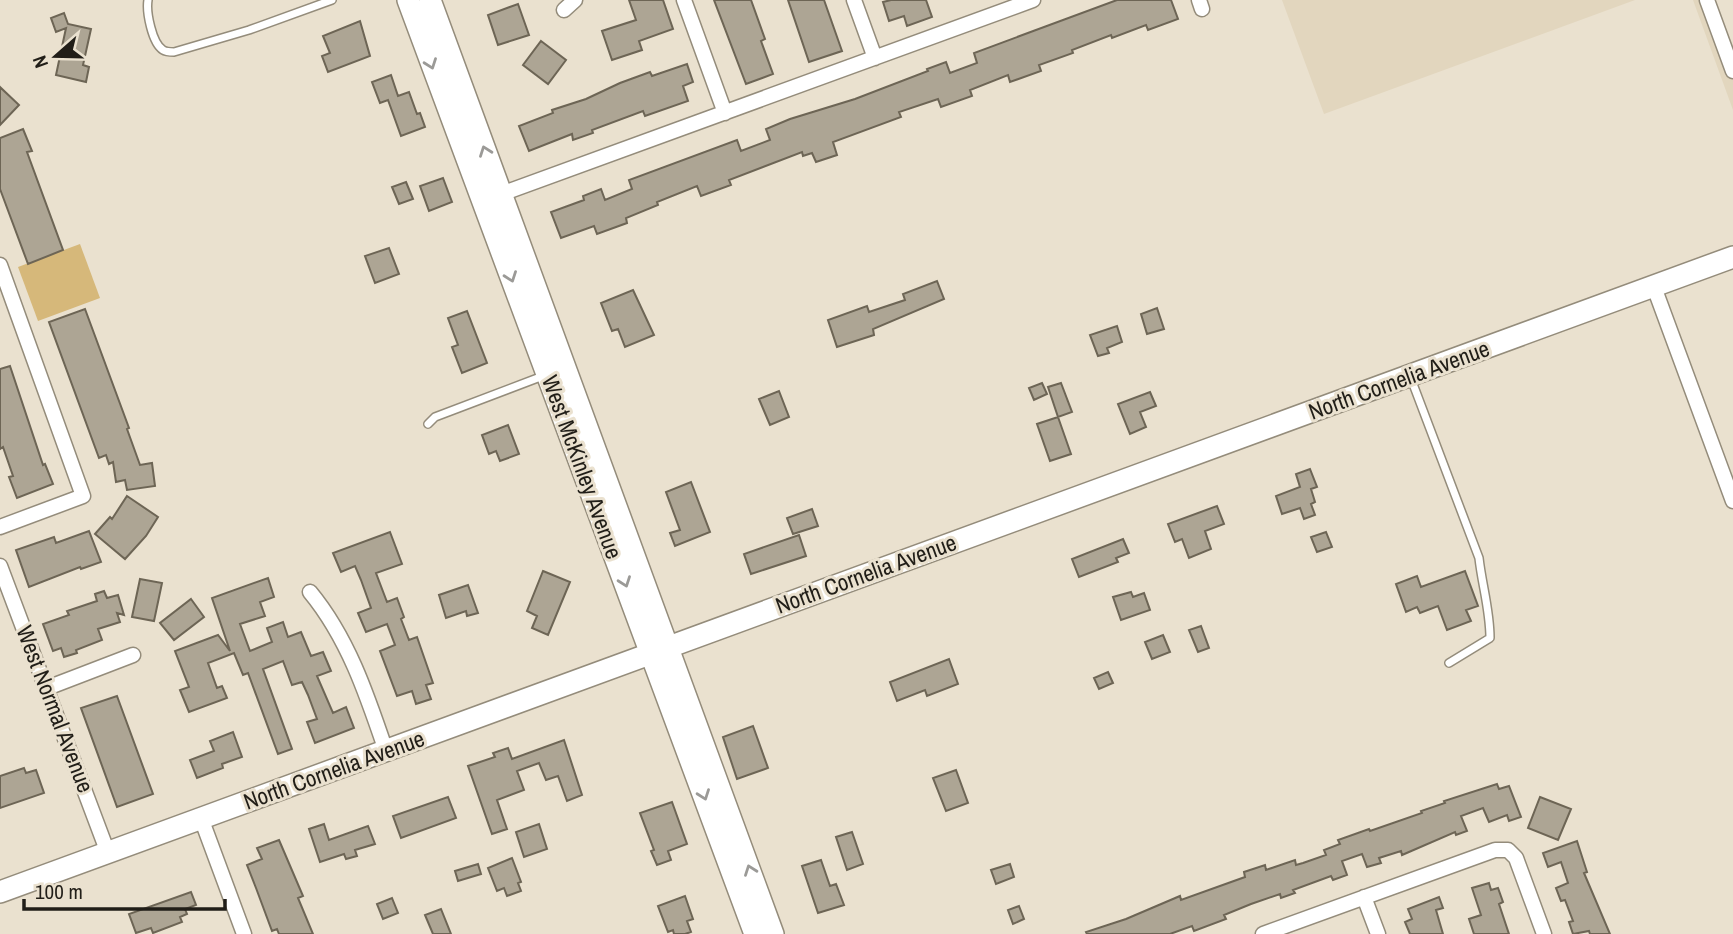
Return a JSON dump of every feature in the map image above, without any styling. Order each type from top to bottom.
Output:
[{"type":"main road","name":"West McKinley Avenue","points":[[408,0],[547,374],[774,934]]},
{"type":"main road","name":"West McKinley Avenue","points":[[430,0],[501,194],[755,934]]},
{"type":"main road","name":"North Cornelia Avenue","points":[[0,892],[1733,257]]},
{"type":"street","points":[[684,0],[725,113]]},
{"type":"street","points":[[854,0],[875,58]]},
{"type":"street","points":[[501,194],[1033,0]]},
{"type":"street","points":[[1707,0],[1733,71]]},
{"type":"street","points":[[0,265],[83,496],[0,527]]},
{"type":"street","points":[[1654,287],[1733,501]]},
{"type":"street","name":"West Normal Avenue","points":[[0,566],[108,853]]},
{"type":"street","points":[[310,592],[336,629],[354,665],[386,751]]},
{"type":"street","points":[[47,688],[133,655]]},
{"type":"street","points":[[201,818],[244,934]]},
{"type":"street","points":[[1263,934],[1495,850],[1508,850],[1516,858],[1544,934]]},
{"type":"street","points":[[1364,897],[1378,934]]},
{"type":"lane","points":[[148,0],[146,8],[159,47],[164,51],[174,52],[249,30],[332,0]]},
{"type":"lane","points":[[428,424],[435,417],[547,374]]},
{"type":"lane","points":[[1410,376],[1479,558],[1490,616],[1490,638],[1449,663]]},
{"type":"shaded area","points":[[1282,0],[1635,0],[1324,114]]},
{"type":"shaded area","points":[[1693,0],[1712,0],[1733,56],[1733,110]]},
{"type":"shaded area","points":[[80,244],[100,298],[38,321],[18,267]]},
{"type":"building","points":[[629,0],[663,0],[673,29],[639,41],[642,50],[612,60],[602,31],[636,20]]},
{"type":"building","points":[[714,0],[751,0],[765,39],[761,41],[773,74],[746,84]]},
{"type":"building","points":[[788,0],[824,0],[842,51],[809,62]]},
{"type":"building","points":[[926,0],[932,17],[907,26],[904,16],[889,21],[883,2]]},
{"type":"building","points":[[1117,0],[1171,0],[1178,19],[1148,30],[1146,25],[1112,38],[1111,35],[1039,65],[1041,71],[1010,82],[1008,75],[970,90],[972,96],[941,107],[938,99],[899,112],[901,117],[833,142],[837,155],[816,162],[812,153],[803,156],[802,152],[729,180],[731,185],[701,196],[697,186],[657,202],[658,205],[626,218],[627,223],[597,234],[594,226],[561,238],[551,212],[584,200],[583,196],[601,189],[605,200],[632,189],[629,180],[737,140],[741,151],[770,140],[766,129],[790,119],[855,99],[946,62],[950,73],[977,63],[974,53]]},
{"type":"building","points":[[518,4],[529,35],[498,45],[488,15]]},
{"type":"building","points":[[64,13],[68,24],[91,29],[83,65],[89,67],[86,82],[56,75],[66,28],[56,32],[51,18]]},
{"type":"building","points":[[360,21],[370,56],[328,72],[322,56],[330,53],[323,36]]},
{"type":"building","points":[[541,41],[566,60],[548,84],[523,65]]},
{"type":"building","points":[[687,64],[693,82],[683,86],[688,101],[645,116],[643,111],[592,130],[593,133],[573,140],[572,134],[529,151],[519,126],[620,83],[650,72],[652,76]]},
{"type":"building","points":[[391,75],[398,96],[409,92],[425,127],[401,136],[388,100],[380,103],[372,82]]},
{"type":"building","points":[[0,87],[19,105],[0,125]]},
{"type":"building","points":[[23,129],[32,151],[27,152],[63,250],[28,264],[0,189],[0,138]]},
{"type":"building","points":[[443,178],[452,202],[429,211],[420,186]]},
{"type":"building","points":[[406,182],[413,199],[399,204],[392,187]]},
{"type":"building","points":[[389,248],[399,274],[375,283],[365,256]]},
{"type":"building","points":[[937,281],[944,299],[873,329],[874,335],[837,347],[828,320],[867,306],[869,312],[905,300],[903,294]]},
{"type":"building","points":[[633,290],[654,335],[625,347],[618,329],[612,331],[601,303]]},
{"type":"building","points":[[1157,308],[1164,329],[1147,334],[1141,314]]},
{"type":"building","points":[[85,309],[140,465],[152,463],[155,486],[127,490],[125,480],[116,482],[113,462],[109,464],[106,455],[99,458],[49,322]]},
{"type":"building","points":[[467,311],[487,363],[462,373],[452,347],[458,345],[448,318]]},
{"type":"building","points":[[1117,326],[1122,342],[1107,348],[1109,353],[1098,356],[1090,335]]},
{"type":"building","points":[[10,366],[43,465],[45,464],[53,484],[17,498],[9,477],[13,476],[3,447],[0,449],[0,369]]},
{"type":"building","points":[[1042,383],[1047,394],[1034,400],[1029,388]]},
{"type":"building","points":[[1061,383],[1072,412],[1058,417],[1048,387]]},
{"type":"building","points":[[779,391],[789,417],[770,425],[759,399]]},
{"type":"building","points":[[1150,392],[1156,406],[1140,412],[1146,427],[1130,434],[1118,404]]},
{"type":"building","points":[[1058,417],[1071,454],[1050,461],[1037,424]]},
{"type":"building","points":[[508,425],[519,454],[500,461],[496,451],[489,454],[482,435]]},
{"type":"building","points":[[1310,469],[1317,487],[1311,489],[1315,502],[1311,504],[1315,515],[1304,519],[1300,508],[1282,514],[1276,496],[1300,487],[1296,474]]},
{"type":"building","points":[[691,482],[710,532],[675,546],[670,533],[680,530],[666,492]]},
{"type":"building","points":[[127,496],[158,517],[146,536],[125,559],[95,534],[110,517],[112,519]]},
{"type":"building","points":[[1217,506],[1224,524],[1205,531],[1211,549],[1189,558],[1182,539],[1175,542],[1168,524]]},
{"type":"building","points":[[812,509],[818,526],[793,534],[787,518]]},
{"type":"building","points":[[89,531],[101,562],[81,569],[80,567],[29,587],[16,550],[54,537],[56,543]]},
{"type":"building","points":[[390,532],[402,564],[376,573],[387,602],[397,598],[409,640],[417,637],[433,683],[426,685],[431,699],[416,704],[412,691],[397,696],[380,651],[395,645],[387,624],[366,632],[358,613],[371,608],[361,580],[355,566],[341,572],[333,553]]},
{"type":"building","points":[[1326,532],[1332,547],[1317,552],[1311,537]]},
{"type":"building","points":[[799,535],[806,556],[751,574],[744,554]]},
{"type":"building","points":[[1123,539],[1129,553],[1116,558],[1118,562],[1079,577],[1072,559]]},
{"type":"building","points":[[543,571],[570,582],[548,635],[532,628],[537,616],[527,611]]},
{"type":"building","points":[[1465,571],[1478,606],[1466,610],[1471,621],[1447,630],[1438,606],[1420,613],[1417,607],[1406,612],[1396,584],[1417,576],[1421,587]]},
{"type":"building","points":[[268,578],[274,597],[260,602],[265,616],[240,624],[250,651],[272,642],[267,628],[283,622],[288,637],[301,632],[311,656],[323,652],[331,671],[317,676],[333,713],[346,707],[354,728],[315,743],[307,722],[317,719],[308,695],[302,682],[292,685],[283,661],[263,669],[292,749],[278,754],[248,673],[243,675],[234,653],[208,663],[217,688],[222,686],[227,698],[189,712],[180,690],[189,687],[175,651],[218,635],[230,651],[212,598]]},
{"type":"building","points":[[140,579],[162,583],[154,621],[132,617]]},
{"type":"building","points":[[468,585],[478,613],[467,616],[466,611],[446,618],[439,595]]},
{"type":"building","points":[[104,591],[107,598],[118,595],[124,615],[117,613],[120,622],[98,629],[102,640],[76,650],[77,653],[64,657],[61,648],[53,651],[43,624],[69,615],[67,611],[97,601],[95,594]]},
{"type":"building","points":[[1131,592],[1133,597],[1144,593],[1150,610],[1121,620],[1113,597]]},
{"type":"building","points":[[191,599],[204,617],[174,640],[160,623]]},
{"type":"building","points":[[1201,626],[1209,648],[1198,652],[1189,630]]},
{"type":"building","points":[[1163,635],[1170,652],[1152,659],[1145,642]]},
{"type":"building","points":[[949,659],[958,684],[927,696],[925,690],[897,701],[890,682]]},
{"type":"building","points":[[1108,672],[1113,683],[1099,689],[1094,678]]},
{"type":"building","points":[[117,696],[153,794],[117,807],[81,708]]},
{"type":"building","points":[[753,726],[768,768],[737,779],[723,737]]},
{"type":"building","points":[[233,732],[242,757],[222,764],[223,768],[197,778],[190,760],[214,751],[210,741]]},
{"type":"building","points":[[564,740],[582,795],[567,801],[558,776],[546,780],[539,763],[517,771],[524,790],[497,800],[507,829],[492,834],[468,766],[495,757],[493,753],[508,748],[512,759]]},
{"type":"building","points":[[24,768],[26,773],[36,770],[44,793],[0,808],[0,776]]},
{"type":"building","points":[[956,770],[968,803],[946,811],[933,778]]},
{"type":"building","points":[[1497,784],[1499,789],[1509,786],[1521,817],[1509,821],[1507,815],[1489,822],[1483,808],[1461,816],[1467,831],[1456,835],[1455,832],[1402,855],[1401,851],[1379,858],[1381,863],[1367,867],[1362,854],[1342,861],[1347,875],[1333,880],[1331,876],[1293,890],[1295,893],[1281,898],[1280,894],[1251,904],[1224,915],[1226,919],[1194,931],[1192,926],[1170,934],[1086,932],[1126,919],[1180,896],[1181,900],[1245,877],[1244,872],[1265,865],[1266,870],[1295,860],[1296,865],[1326,855],[1324,850],[1340,844],[1338,840],[1422,813],[1421,811],[1445,803],[1444,801]]},
{"type":"building","points":[[448,797],[456,818],[401,838],[393,816]]},
{"type":"building","points":[[1540,797],[1571,809],[1558,840],[1528,828]]},
{"type":"building","points":[[672,802],[687,844],[668,851],[671,860],[657,865],[640,813]]},
{"type":"building","points":[[324,824],[329,840],[368,826],[375,844],[355,850],[357,856],[346,859],[344,854],[320,862],[309,829]]},
{"type":"building","points":[[539,824],[547,849],[524,857],[516,832]]},
{"type":"building","points":[[852,832],[863,864],[847,870],[836,837]]},
{"type":"building","points":[[279,840],[303,896],[298,898],[313,934],[279,934],[277,929],[272,931],[247,865],[262,859],[257,848]]},
{"type":"building","points":[[1577,841],[1587,872],[1584,873],[1610,934],[1590,934],[1589,931],[1573,934],[1569,922],[1573,921],[1565,900],[1561,901],[1556,888],[1568,883],[1561,862],[1548,867],[1543,853]]},
{"type":"building","points":[[512,858],[521,882],[518,883],[521,891],[507,896],[504,888],[497,891],[488,868]]},
{"type":"building","points":[[821,860],[830,886],[836,884],[844,905],[818,913],[802,866]]},
{"type":"building","points":[[478,864],[481,874],[458,881],[455,871]]},
{"type":"building","points":[[1010,864],[1014,877],[996,884],[991,870]]},
{"type":"building","points":[[1489,883],[1491,890],[1498,888],[1503,902],[1499,904],[1509,934],[1474,934],[1469,919],[1481,915],[1472,888]]},
{"type":"building","points":[[191,892],[196,905],[185,909],[187,914],[180,917],[182,922],[153,933],[151,928],[136,933],[129,914]]},
{"type":"building","points":[[685,896],[693,919],[687,921],[691,932],[668,932],[658,906]]},
{"type":"building","points":[[1439,897],[1443,908],[1436,910],[1443,934],[1410,934],[1405,922],[1412,919],[1408,909]]},
{"type":"building","points":[[392,898],[398,913],[383,919],[377,904]]},
{"type":"building","points":[[1019,906],[1024,919],[1013,924],[1008,910]]},
{"type":"building","points":[[441,909],[451,934],[433,934],[425,915]]}]
